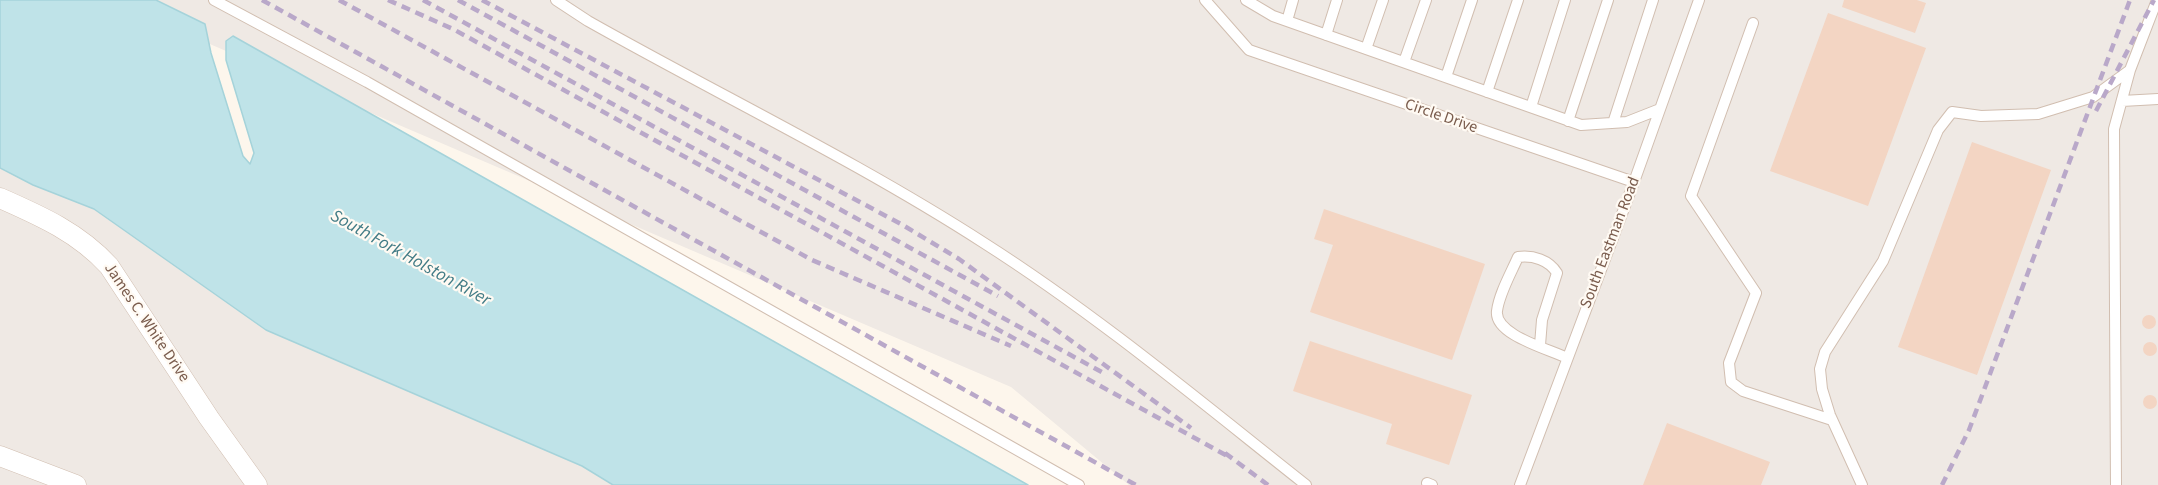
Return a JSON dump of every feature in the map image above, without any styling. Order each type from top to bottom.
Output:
[{"type":"street","name":"James C. White Drive","points":[[0,198],[63,227],[97,252],[109,266],[209,418],[258,485]]},
{"type":"street","points":[[0,456],[76,485]]},
{"type":"lane","points":[[214,0],[367,82],[1079,485]]},
{"type":"lane","points":[[556,0],[588,21],[922,205],[984,243],[1091,317],[1306,485]]},
{"type":"lane","name":"Circle Drive","points":[[1205,0],[1249,50],[1634,182]]},
{"type":"lane","points":[[1246,0],[1253,6],[1287,21],[1581,125],[1627,122],[1660,109]]},
{"type":"lane","points":[[1287,21],[1293,0]]},
{"type":"lane","points":[[1326,35],[1337,0]]},
{"type":"lane","points":[[1366,49],[1383,0]]},
{"type":"lane","points":[[1404,62],[1426,0]]},
{"type":"lane","points":[[1446,77],[1472,0]]},
{"type":"lane","points":[[1487,92],[1518,0]]},
{"type":"lane","points":[[1531,107],[1565,0]]},
{"type":"lane","points":[[1568,121],[1608,0]]},
{"type":"lane","points":[[1613,123],[1653,0]]},
{"type":"lane","name":"South Eastman Road","points":[[1520,485],[1634,182],[1698,0]]},
{"type":"lane","points":[[2116,485],[2114,129],[2130,70],[2157,0]]},
{"type":"lane","points":[[1753,23],[1691,196],[1756,293],[1729,363],[1731,382],[1743,391],[1832,420]]},
{"type":"lane","points":[[1862,485],[1832,420],[1822,389],[1820,369],[1825,351],[1883,261],[1938,130],[1952,112],[1981,116],[2038,114],[2093,97],[2130,70]]},
{"type":"lane","points":[[2122,101],[2158,99]]},
{"type":"lane","points":[[1540,345],[1542,320],[1557,273],[1552,265],[1529,256],[1518,257],[1497,311],[1498,322],[1510,334],[1567,358]]},
{"type":"shaded area","points":[[107,0],[2158,0],[2158,485],[1129,485],[1011,387]]},
{"type":"shaded area","points":[[0,168],[33,185],[94,209],[273,333],[583,466],[613,485],[0,485]]},
{"type":"water","name":"South Fork Holston River","points":[[0,0],[156,0],[205,24],[211,53],[243,156],[250,164],[254,153],[226,60],[226,41],[233,36],[1028,485],[613,485],[582,466],[266,330],[94,209],[33,185],[0,168]]},
{"type":"building","points":[[1844,0],[1917,0],[1926,3],[1915,33],[1842,7]]},
{"type":"building","points":[[1828,13],[1926,48],[1868,206],[1770,171]]},
{"type":"building","points":[[1972,142],[2051,170],[1977,375],[1898,347]]},
{"type":"building","points":[[1324,209],[1485,264],[1452,360],[1310,312],[1333,245],[1314,239]]},
{"type":"building","points":[[2149,315],[2154,317],[2156,322],[2154,327],[2149,329],[2144,327],[2142,322],[2144,317]]},
{"type":"building","points":[[1310,341],[1472,395],[1449,465],[1386,444],[1392,424],[1293,391]]},
{"type":"building","points":[[2150,342],[2155,344],[2157,349],[2155,354],[2150,356],[2145,354],[2143,349],[2145,344]]},
{"type":"building","points":[[2150,395],[2155,397],[2157,402],[2155,407],[2150,409],[2145,407],[2143,402],[2145,397]]},
{"type":"building","points":[[1667,423],[1770,462],[1761,485],[1643,485]]},
{"type":"railway","points":[[262,0],[1136,485]]},
{"type":"railway","points":[[339,0],[812,260],[1011,346]]},
{"type":"railway","points":[[388,0],[453,29],[1231,458]]},
{"type":"railway","points":[[423,0],[1107,375]]},
{"type":"railway","points":[[458,0],[998,296]]},
{"type":"railway","points":[[482,0],[901,224],[959,259],[1191,428]]},
{"type":"railway","points":[[1942,485],[1969,430],[2130,0]]},
{"type":"railway","points":[[2096,111],[2154,0]]},
{"type":"railway","points":[[1225,453],[1268,485]]}]
